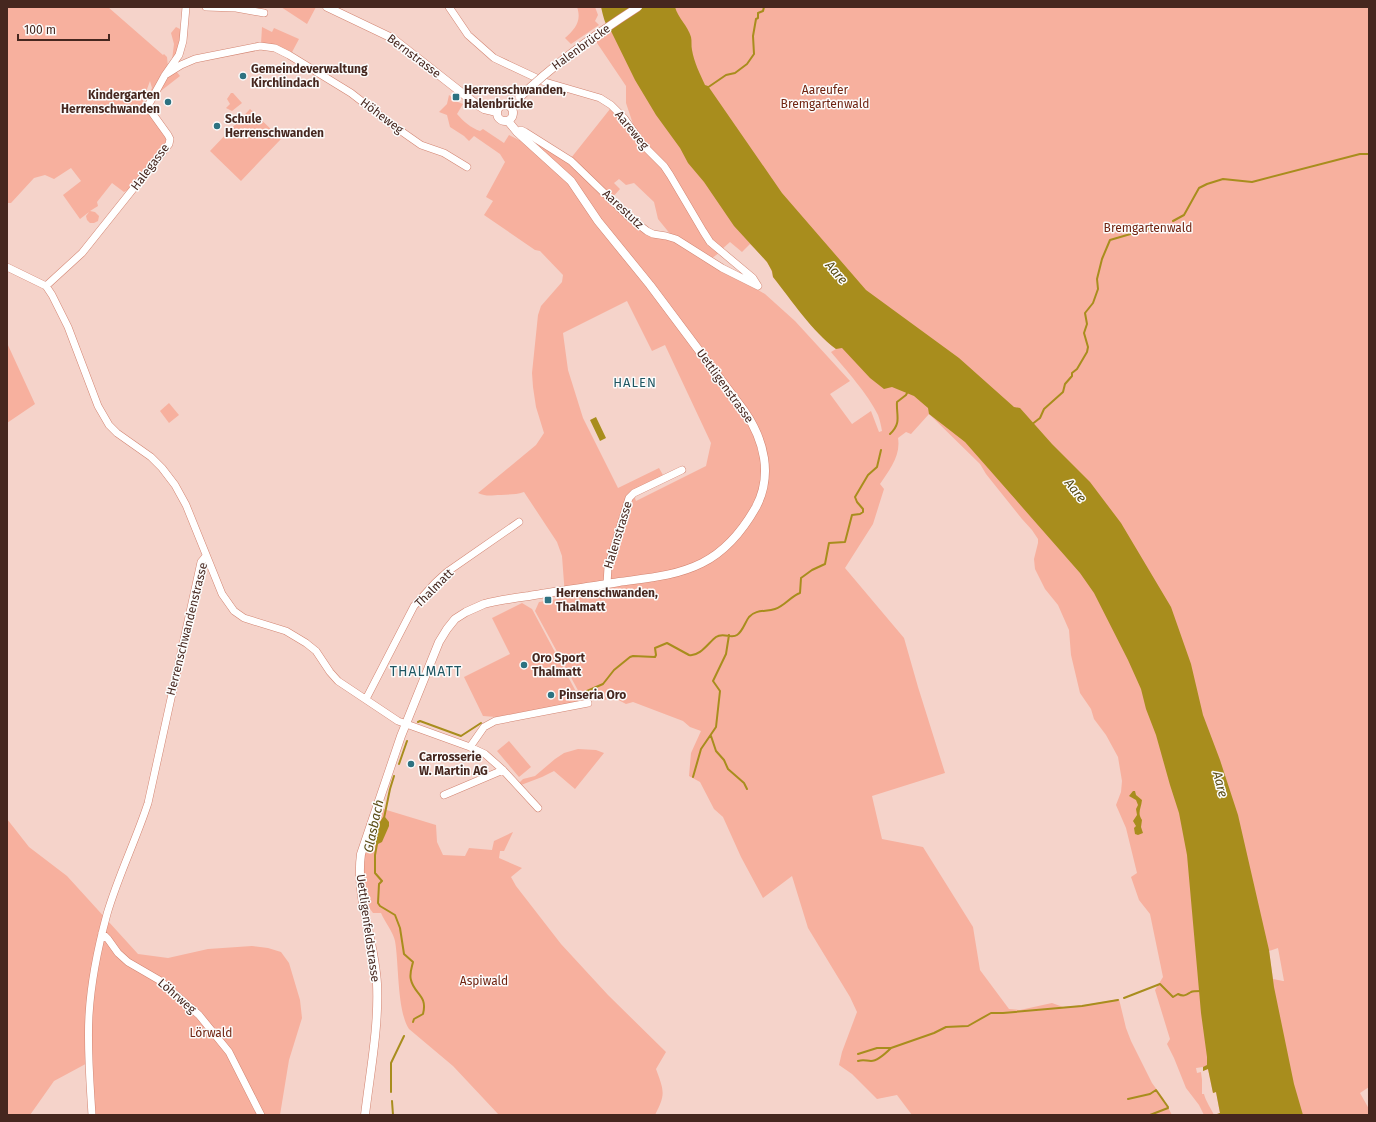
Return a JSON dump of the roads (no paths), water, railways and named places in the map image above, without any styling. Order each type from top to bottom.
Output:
[{"type":"main road","name":"Bernstrasse","points":[[327,7],[392,38],[476,104],[484,109],[497,112]]},
{"type":"main road","name":"Halenbrücke","points":[[510,107],[551,68],[571,52],[638,7]]},
{"type":"main road","points":[[503,105],[510,107],[513,114],[508,121],[504,121],[497,116],[497,112],[500,107],[503,105]]},
{"type":"main road","name":"Uettligenstrasse","points":[[406,723],[439,642],[447,628],[460,615],[472,608],[490,602],[671,574],[688,569],[718,553],[730,543],[750,518],[758,502],[762,489],[764,475],[763,449],[754,425],[746,412],[598,221],[578,190],[563,173],[517,132],[508,121]]},
{"type":"main road","name":"Uettligenfeldstrasse","points":[[365,1115],[375,1035],[377,984],[361,887],[360,860],[366,838],[406,723]]},
{"type":"street","name":"Halegasse","points":[[46,286],[82,253],[168,146],[170,141],[168,135],[148,106],[181,49],[186,7]]},
{"type":"street","points":[[206,7],[236,8],[264,12]]},
{"type":"street","name":"Aareweg","points":[[449,7],[468,34],[494,58],[545,82],[604,100],[620,113],[644,146],[670,174],[710,242],[753,278],[758,286]]},
{"type":"street","name":"Höheweg","points":[[165,75],[181,65],[195,59],[260,46],[275,48],[295,58],[351,93],[370,106],[390,124],[421,145],[444,153],[467,167]]},
{"type":"street","name":"Aarestutz","points":[[517,132],[521,130],[571,161],[629,217],[647,231],[676,240],[716,265],[758,286]]},
{"type":"street","points":[[7,267],[46,286]]},
{"type":"street","name":"Herrenschwandenstrasse","points":[[46,286],[62,314],[96,401],[109,425],[122,437],[145,452],[169,476],[183,500],[206,556],[202,562],[148,803],[107,913],[96,956],[89,1015],[88,1040],[92,1115]]},
{"type":"street","name":"Halenstrasse","points":[[607,584],[608,567],[630,496],[682,470]]},
{"type":"street","name":"Thalmatt","points":[[366,699],[414,606],[447,572],[519,522]]},
{"type":"street","points":[[206,556],[224,599],[234,611],[244,618],[286,631],[306,643],[316,651],[334,677],[346,688],[366,699],[398,721],[470,747],[485,754],[503,770],[538,808]]},
{"type":"street","points":[[470,747],[484,727],[495,721],[588,703]]},
{"type":"street","points":[[444,795],[503,770]]},
{"type":"street","name":"Löhrweg","points":[[102,933],[118,953],[128,962],[160,980],[207,1024],[229,1052],[261,1115]]},
{"type":"water","name":"Aare","points":[[601,7],[675,7],[678,15],[690,33],[694,59],[705,85],[708,86],[782,193],[866,290],[959,358],[1014,407],[1020,408],[1052,444],[1090,482],[1121,523],[1171,607],[1191,664],[1203,715],[1238,815],[1269,950],[1274,987],[1294,1084],[1303,1115],[1217,1115],[1220,1113],[1216,1092],[1213,1093],[1208,1069],[1203,1071],[1203,1067],[1207,1065],[1207,1057],[1201,1013],[1187,855],[1179,813],[1141,689],[1094,593],[1080,573],[965,442],[929,414],[928,408],[914,396],[892,387],[884,389],[870,378],[842,348],[836,349],[827,342],[803,315],[773,277],[772,271],[767,262],[734,226],[704,182],[688,163],[680,148],[656,115],[635,80],[611,31],[607,26]]},
{"type":"water","points":[[596,417],[606,438],[600,441],[590,420]]},
{"type":"water","points":[[1133,791],[1135,791],[1136,795],[1142,800],[1140,813],[1143,833],[1138,835],[1135,834],[1134,828],[1136,826],[1133,821],[1137,815],[1136,809],[1138,805],[1136,800],[1129,796]]},
{"type":"water","points":[[383,817],[385,817],[389,822],[389,826],[382,842],[376,845],[376,831]]},
{"type":"waterway","points":[[707,88],[726,75],[735,73],[747,64],[754,54],[753,36],[756,19],[758,18],[758,13],[763,11],[764,7]]},
{"type":"waterway","points":[[1173,221],[1184,215],[1199,188],[1207,184],[1223,179],[1252,182],[1360,154],[1369,154]]},
{"type":"waterway","points":[[1031,425],[1040,418],[1044,409],[1063,392],[1065,384],[1072,376],[1072,373],[1077,369],[1087,352],[1088,347],[1084,333],[1087,324],[1085,313],[1093,303],[1098,289],[1097,279],[1102,259],[1110,240],[1158,226]]},
{"type":"waterway","name":"Glasbach","points":[[890,434],[894,430],[898,419],[897,402],[906,395],[908,391]]},
{"type":"waterway","name":"Glasbach","points":[[583,701],[586,699],[587,691],[603,684],[614,670],[630,657],[655,657],[655,648],[667,643],[689,655],[697,654],[716,637],[724,635],[737,635],[752,614],[779,608],[800,593],[801,578],[812,570],[825,564],[829,543],[845,542],[852,515],[863,512],[863,509],[855,497],[868,475],[877,467],[881,450]]},
{"type":"waterway","points":[[693,777],[701,749],[716,727],[720,691],[713,681],[726,654],[729,635]]},
{"type":"waterway","name":"Glasbach","points":[[418,722],[420,721],[461,736],[481,723]]},
{"type":"waterway","points":[[711,736],[716,751],[724,760],[728,769],[744,783],[747,789]]},
{"type":"waterway","name":"Glasbach","points":[[399,764],[407,741]]},
{"type":"waterway","name":"Glasbach","points":[[384,818],[394,776]]},
{"type":"waterway","name":"Glasbach","points":[[377,844],[375,855],[375,873],[382,881],[379,884],[378,903],[380,906],[395,915],[400,928],[404,954],[413,962],[410,978],[424,1003],[423,1014],[414,1019],[413,1022]]},
{"type":"waterway","points":[[1124,998],[1160,984],[1173,997],[1178,994],[1186,995],[1192,992],[1201,991]]},
{"type":"waterway","points":[[858,1054],[877,1048],[891,1048],[934,1033],[946,1027],[968,1026],[991,1013],[1082,1006],[1118,1000]]},
{"type":"waterway","points":[[391,1092],[391,1063],[404,1036]]},
{"type":"waterway","points":[[858,1061],[876,1060],[891,1048]]},
{"type":"waterway","points":[[1128,1099],[1150,1094],[1156,1090],[1168,1107]]},
{"type":"waterway","points":[[392,1101],[393,1115]]},
{"type":"waterway","points":[[1150,1115],[1168,1108]]},
{"type":"place","name":"Gemeindeverwaltung Kirchlindach","points":[[243,76]]},
{"type":"place","name":"Herrenschwanden, Halenbrücke","points":[[456,97]]},
{"type":"place","name":"Kindergarten Herrenschwanden","points":[[168,102]]},
{"type":"place","name":"Schule Herrenschwanden","points":[[217,126]]},
{"type":"place","name":"Herrenschwanden, Thalmatt","points":[[548,600]]},
{"type":"place","name":"Oro Sport Thalmatt","points":[[524,665]]},
{"type":"place","name":"Pinseria Oro","points":[[551,695]]},
{"type":"place","name":"Carrosserie W. Martin AG","points":[[411,764]]},
{"type":"district","name":"HALEN","points":[[635,382]]},
{"type":"district","name":"THALMATT","points":[[426,671]]},
{"type":"park label","name":"Aareufer Bremgartenwald","points":[[825,97]]},
{"type":"park label","name":"Bremgartenwald","points":[[1148,228]]},
{"type":"park label","name":"Aspiwald","points":[[484,981]]},
{"type":"park label","name":"Lörwald","points":[[211,1033]]}]
